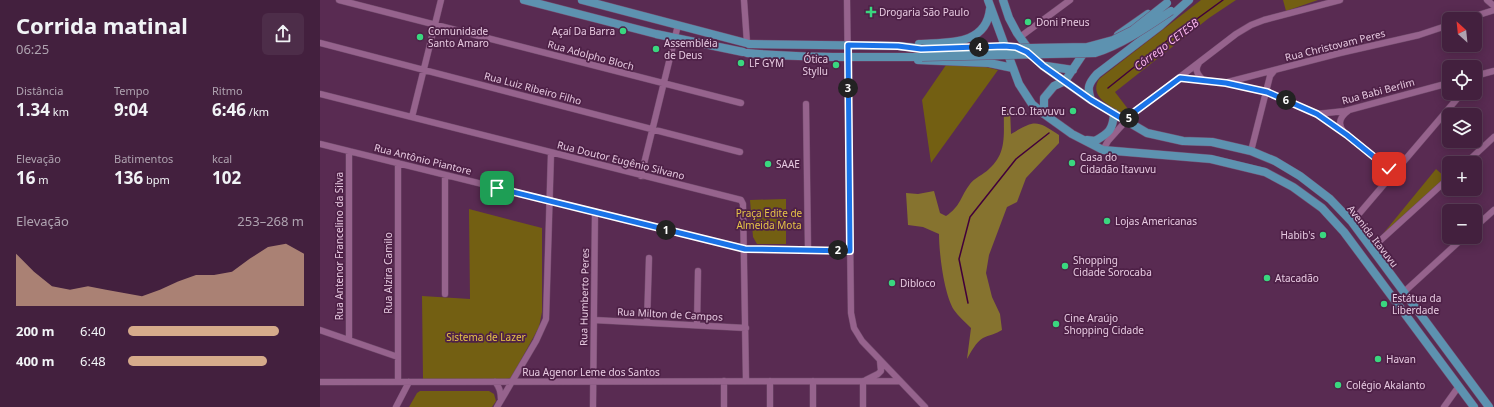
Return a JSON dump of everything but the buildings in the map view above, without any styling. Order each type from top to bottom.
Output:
[{"type":"main road","points":[[524,0],[676,38],[745,52],[769,55],[848,57],[906,57],[931,50],[1087,47],[1113,40],[1126,33],[1168,1]]},
{"type":"main road","points":[[582,0],[747,43],[898,46],[955,42],[969,38],[986,26],[990,9]]},
{"type":"main road","name":"Avenida Itavuvu","points":[[988,0],[1004,46],[1025,95],[1032,104],[1044,114],[1072,134],[1103,150],[1211,159],[1265,172],[1293,187],[1322,208],[1347,235],[1474,407]]},
{"type":"main road","name":"Avenida Itavuvu","points":[[1003,0],[1020,37],[1035,58]]},
{"type":"main road","points":[[898,46],[922,53],[1095,53],[1112,48],[1133,36],[1186,0]]},
{"type":"main road","points":[[1091,100],[1088,90],[1091,81],[1097,74],[1160,26],[1189,0]]},
{"type":"main road","points":[[1044,114],[1044,98],[1054,86],[1064,81],[1088,49],[1117,35],[1168,1]]},
{"type":"main road","points":[[745,52],[741,47],[747,43]]},
{"type":"main road","points":[[922,53],[1004,46]]},
{"type":"main road","name":"Avenida Itavuvu","points":[[1004,46],[1016,47],[1027,52],[1043,66],[1076,90],[1147,133],[1183,141],[1212,142],[1251,151],[1275,160],[1300,176],[1330,199],[1352,222],[1489,407]]},
{"type":"main road","points":[[906,57],[940,62],[989,63],[1013,68]]},
{"type":"main road","points":[[1043,66],[1073,70]]},
{"type":"main road","points":[[1054,86],[1062,86],[1076,90]]},
{"type":"main road","points":[[1082,139],[1095,141],[1106,134],[1114,125],[1114,113]]},
{"type":"main road","points":[[1347,235],[1348,228],[1352,222]]},
{"type":"main road","points":[[1387,289],[1396,294],[1404,292]]},
{"type":"street","name":"Rua Adolpho Bloch","points":[[339,0],[741,103]]},
{"type":"street","points":[[412,118],[441,0]]},
{"type":"street","points":[[744,0],[747,43]]},
{"type":"street","points":[[847,0],[851,313],[854,328],[862,341],[925,407]]},
{"type":"street","points":[[1103,150],[1108,141],[1133,113],[1236,34],[1251,25],[1264,20],[1340,0]]},
{"type":"street","points":[[1487,0],[1494,6]]},
{"type":"street","points":[[1020,37],[1068,1]]},
{"type":"street","points":[[1482,14],[1494,10]]},
{"type":"street","points":[[641,176],[678,25]]},
{"type":"street","name":"Rua Christovam Peres","points":[[1226,83],[1340,53],[1419,35],[1442,27]]},
{"type":"street","name":"Rua Luiz Ribeiro Filho","points":[[320,43],[740,152]]},
{"type":"street","points":[[1199,63],[1196,67],[1203,80]]},
{"type":"street","points":[[1482,74],[1494,70]]},
{"type":"street","points":[[1251,151],[1270,76],[1274,71]]},
{"type":"street","points":[[1180,78],[1226,83],[1267,92],[1317,114],[1347,135],[1394,173]]},
{"type":"street","name":"Rua Babi Berlim","points":[[1317,114],[1348,110],[1442,85]]},
{"type":"street","name":"Rua Doutor Eugênio Silvano","points":[[320,94],[741,200],[743,204],[745,249],[746,381]]},
{"type":"street","points":[[1352,222],[1454,100]]},
{"type":"street","points":[[806,104],[808,250]]},
{"type":"street","points":[[1347,135],[1341,129],[1340,124],[1342,116],[1348,110]]},
{"type":"street","points":[[1474,156],[1494,137]]},
{"type":"street","name":"Rua Antônio Piantore","points":[[320,144],[745,249],[850,251]]},
{"type":"street","name":"Rua Antenor Francelino da Silva","points":[[349,151],[349,340]]},
{"type":"street","points":[[499,404],[536,341],[546,319],[551,153]]},
{"type":"street","name":"Rua Alzira Camilo","points":[[396,382],[398,357],[398,163]]},
{"type":"street","points":[[445,175],[445,294]]},
{"type":"street","points":[[1372,248],[1442,184]]},
{"type":"street","points":[[1482,221],[1494,210]]},
{"type":"street","name":"Rua Humberto Peres","points":[[593,407],[595,212]]},
{"type":"street","points":[[1404,292],[1456,244]]},
{"type":"street","points":[[647,322],[649,258]]},
{"type":"street","points":[[697,325],[698,271]]},
{"type":"street","name":"Rua Milton de Campos","points":[[594,320],[746,328]]},
{"type":"street","points":[[320,330],[398,357]]},
{"type":"street","name":"Rua Agenor Leme dos Santos","points":[[863,381],[881,371],[880,361]]},
{"type":"street","points":[[724,381],[724,407]]},
{"type":"street","points":[[770,381],[770,407]]},
{"type":"street","points":[[813,381],[813,407]]},
{"type":"street","points":[[863,381],[863,407]]},
{"type":"street","name":"Rua Agenor Leme dos Santos","points":[[320,382],[900,381]]},
{"type":"street","points":[[396,382],[401,386],[402,395]]},
{"type":"street","points":[[396,407],[409,382]]},
{"type":"street","points":[[495,382],[499,385],[500,390],[499,404]]},
{"type":"street","points":[[1444,407],[1459,386]]},
{"type":"green space","points":[[1201,0],[1236,0],[1209,18],[1115,92],[1128,109],[1121,113],[1101,99],[1096,90],[1099,79]]},
{"type":"green space","points":[[1283,0],[1318,0],[1286,11]]},
{"type":"green space","points":[[946,65],[982,66],[998,70],[931,163],[922,100]]},
{"type":"green space","points":[[1436,169],[1442,174],[1442,182],[1377,241]]},
{"type":"green space","name":"Praça Edite de Almeida Mota","points":[[786,199],[786,244],[757,244],[753,237],[750,200]]},
{"type":"green space","name":"Sistema de Lazer","points":[[469,209],[542,228],[542,312],[539,327],[511,378],[423,379],[422,296],[470,299]]},
{"type":"green space","points":[[420,391],[489,391],[494,394],[496,401],[492,407],[409,407],[417,393]]},
{"type":"shaded area","points":[[1010,108],[1011,134],[1025,126],[1040,124],[1059,135],[1059,143],[1026,178],[1017,202],[1007,207],[989,255],[986,273],[992,297],[1000,314],[1002,330],[980,340],[967,359],[971,328],[954,310],[950,303],[941,262],[939,234],[923,227],[908,225],[906,193],[918,194],[934,191],[940,213],[946,216],[955,209],[971,182],[989,169],[999,156],[1002,149],[1004,135],[1004,111]]},
{"type":"waterway","name":"Córrego CETESB","points":[[1108,88],[1168,40],[1223,0]]},
{"type":"waterway","name":"Córrego CETESB","points":[[968,303],[959,259],[970,217],[1016,159],[1049,133]]},
{"type":"place","name":"Drogaria São Paulo","points":[[871,12]]},
{"type":"place","name":"Doni Pneus","points":[[1028,22]]},
{"type":"place","name":"Açaí Da Barra","points":[[623,31]]},
{"type":"place","name":"Comunidade Santo Amaro","points":[[420,37]]},
{"type":"place","name":"Assembléia de Deus","points":[[656,49]]},
{"type":"place","name":"LF GYM","points":[[741,63]]},
{"type":"place","name":"Ótica Styllu","points":[[836,65]]},
{"type":"place","name":"E.C.O. Itavuvu","points":[[1073,111]]},
{"type":"place","name":"Casa do Cidadão Itavuvu","points":[[1072,163]]},
{"type":"place","name":"SAAE","points":[[768,164]]},
{"type":"place","name":"Lojas Americanas","points":[[1107,221]]},
{"type":"place","name":"Habib's","points":[[1323,235]]},
{"type":"place","name":"Shopping Cidade Sorocaba","points":[[1065,266]]},
{"type":"place","name":"Atacadão","points":[[1267,278]]},
{"type":"place","name":"Dibloco","points":[[892,283]]},
{"type":"place","name":"Estátua da Liberdade","points":[[1384,304]]},
{"type":"place","name":"Cine Araújo Shopping Cidade","points":[[1056,324]]},
{"type":"place","name":"Havan","points":[[1378,359]]},
{"type":"place","name":"Colégio Akalanto","points":[[1338,385]]},
{"type":"route","points":[[497,188],[745,249],[850,251],[848,45],[898,46],[921,49],[1004,46],[1016,47],[1027,52],[1043,66],[1091,100],[1126,121],[1133,113],[1180,78],[1226,83],[1267,92],[1317,114],[1347,135],[1389,169]]}]
